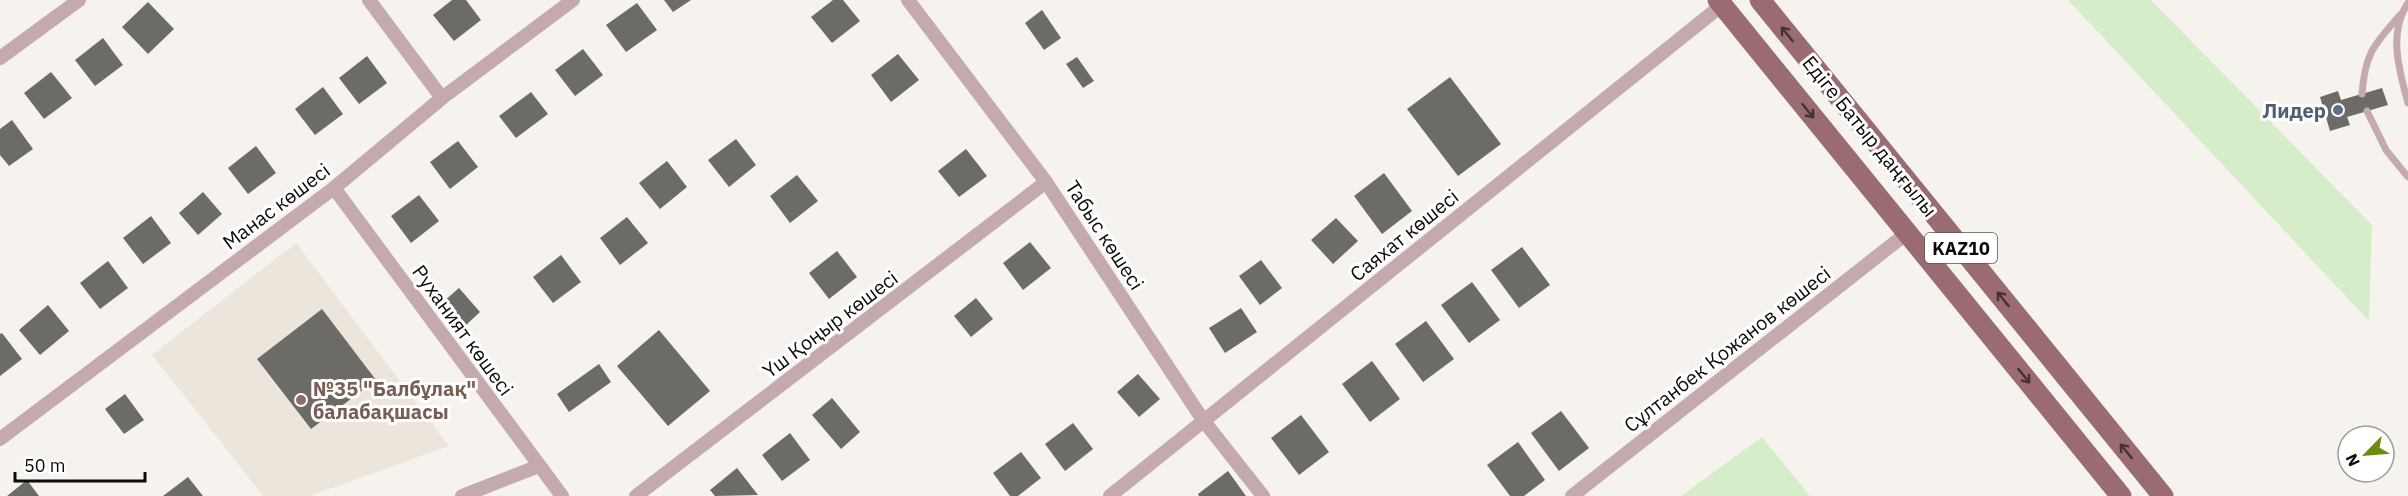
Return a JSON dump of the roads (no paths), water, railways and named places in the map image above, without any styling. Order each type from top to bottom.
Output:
[{"type":"main road","name":"Едіге Батыр даңғылы","points":[[1760,0],[2163,496]]},
{"type":"main road","name":"Едіге Батыр даңғылы","points":[[1720,2],[2121,496]]},
{"type":"street","points":[[0,58],[78,0]]},
{"type":"street","points":[[369,0],[442,98]]},
{"type":"street","name":"Манас көшесі","points":[[0,439],[334,188],[442,98],[573,0]]},
{"type":"street","name":"Табыс көшесі","points":[[908,0],[1046,182],[1203,420],[1263,496]]},
{"type":"street","name":"Саяхат көшесі","points":[[1110,496],[1720,2]]},
{"type":"street","name":"Үш Қоңыр көшесі","points":[[636,496],[1046,182]]},
{"type":"street","name":"Руханият көшесі","points":[[334,188],[562,496]]},
{"type":"street","name":"Сұлтанбек Қожанов көшесі","points":[[1572,496],[1907,233]]},
{"type":"street","points":[[462,496],[539,466]]},
{"type":"lane","points":[[2362,94],[2367,57],[2408,3]]},
{"type":"lane","points":[[2400,14],[2397,41],[2399,70],[2408,103]]},
{"type":"lane","points":[[2367,111],[2386,150],[2408,177]]},
{"type":"place","name":"Лидер","points":[[2338,110]]},
{"type":"place","name":"№35 \"Балбұлақ\" балабақшасы","points":[[301,400]]}]
